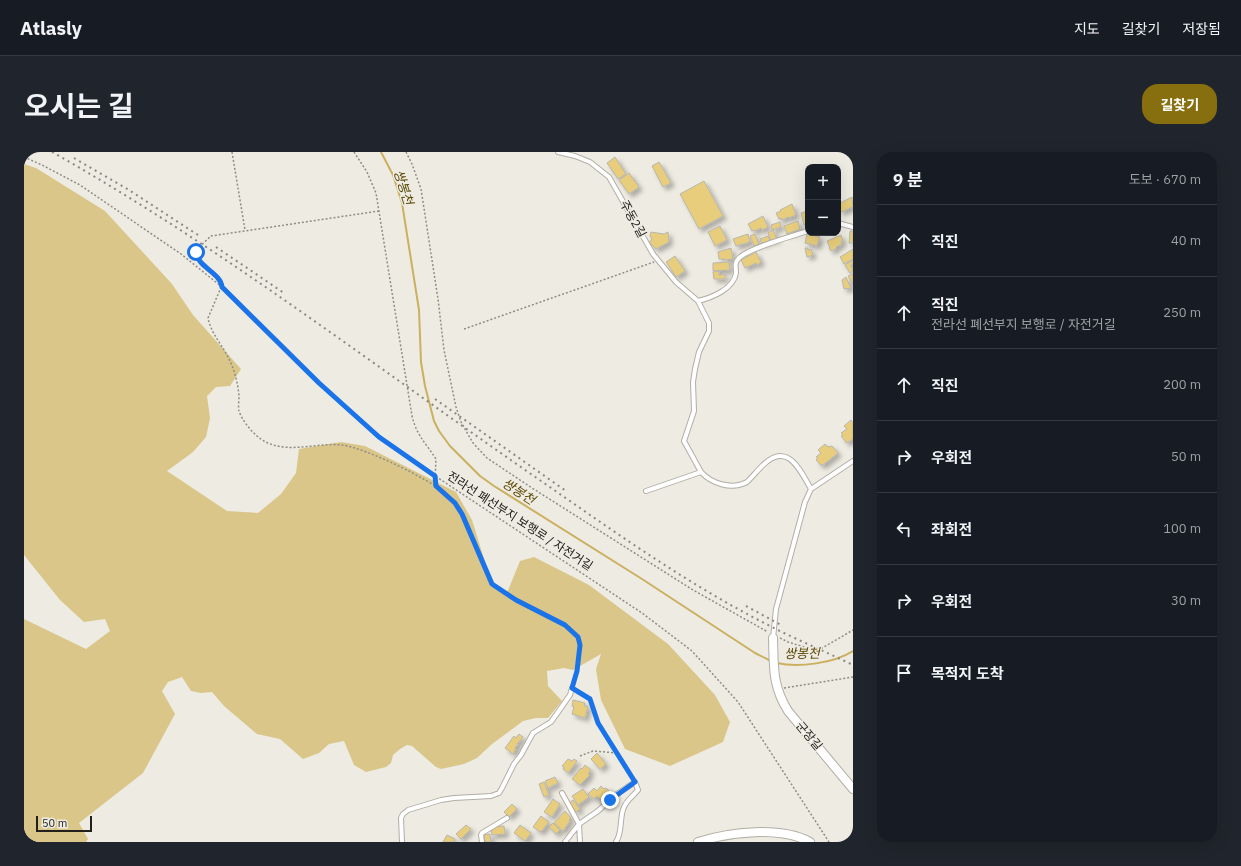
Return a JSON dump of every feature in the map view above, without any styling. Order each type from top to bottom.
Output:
[{"type":"street","name":"군장길","points":[[773,636],[774,678],[781,700],[788,711],[853,789]]},
{"type":"street","points":[[698,842],[730,835],[759,833],[794,836],[810,842]]},
{"type":"lane","name":"주동2길","points":[[558,152],[579,157],[590,162],[609,177],[657,261],[676,282],[698,301],[710,326],[708,335],[697,358],[693,377],[694,411],[684,441],[701,472],[716,483],[739,485],[747,482],[771,459],[778,456],[786,456],[798,468],[811,489]]},
{"type":"lane","points":[[841,224],[853,227]]},
{"type":"lane","points":[[698,301],[715,296],[727,286],[736,273],[736,263],[740,257],[750,251],[805,232]]},
{"type":"lane","points":[[773,636],[776,609],[805,502],[811,489],[853,460]]},
{"type":"lane","points":[[646,491],[701,472]]},
{"type":"lane","points":[[402,842],[401,818],[408,810],[441,800],[491,796],[499,793],[514,764],[521,755],[533,733],[552,722],[570,695],[572,688]]},
{"type":"lane","points":[[565,842],[579,824],[598,811],[614,796],[635,782],[638,790],[623,808],[619,837],[616,842]]},
{"type":"lane","points":[[562,793],[579,824],[580,842]]},
{"type":"lane","points":[[482,842],[482,833],[507,818]]},
{"type":"path","points":[[232,152],[245,230]]},
{"type":"path","points":[[354,152],[374,186],[412,416],[420,439],[436,459],[436,486]]},
{"type":"path","points":[[406,152],[421,189],[438,299],[444,350],[456,407],[460,422],[473,443],[488,458],[546,496],[693,590],[773,636],[817,651],[853,630]]},
{"type":"path","name":"전라선 폐선부지 보행로 / 자전거길","points":[[24,157],[80,185],[182,254],[222,287],[319,383],[374,432],[405,456],[642,613],[692,652],[738,702],[829,842]]},
{"type":"path","points":[[379,211],[211,236],[196,252],[198,259],[220,281],[222,287],[208,318],[209,323],[230,360],[236,376],[239,395],[239,411],[248,425],[258,436],[272,444],[287,447],[342,445],[366,452],[436,486],[455,503],[462,514],[492,584],[516,600],[565,625],[578,637],[580,645],[577,671],[572,688],[590,699],[598,723],[635,782]]},
{"type":"path","points":[[464,329],[657,261]]},
{"type":"path","points":[[777,689],[853,678]]},
{"type":"path","points":[[580,756],[596,750],[617,753]]},
{"type":"shaded area","points":[[24,164],[36,168],[105,211],[172,284],[193,315],[241,369],[230,386],[216,387],[207,396],[210,418],[206,437],[193,452],[167,471],[227,511],[258,513],[281,494],[296,473],[299,449],[341,442],[365,446],[456,492],[472,520],[490,578],[497,587],[507,593],[520,561],[534,557],[589,585],[668,644],[715,695],[730,722],[723,742],[670,766],[625,749],[601,700],[596,669],[601,654],[573,670],[564,668],[547,671],[548,686],[562,701],[548,718],[536,718],[523,721],[492,744],[477,758],[464,764],[441,769],[436,767],[412,746],[407,745],[393,755],[391,763],[386,767],[366,772],[354,765],[344,741],[329,744],[319,753],[303,759],[280,739],[257,734],[224,706],[212,692],[201,693],[191,691],[182,677],[168,682],[162,691],[175,714],[143,773],[79,823],[88,839],[86,842],[24,842],[24,619],[86,649],[110,631],[105,619],[84,622],[60,600],[24,555]]},
{"type":"building","points":[[615,157],[626,174],[618,179],[607,163]]},
{"type":"building","points":[[659,162],[671,183],[663,187],[652,166]]},
{"type":"building","points":[[629,173],[639,187],[629,194],[619,180]]},
{"type":"building","points":[[704,181],[723,216],[699,229],[680,194]]},
{"type":"building","points":[[852,197],[853,207],[841,212],[841,202]]},
{"type":"building","points":[[792,204],[796,215],[782,220],[781,218],[779,219],[776,213]]},
{"type":"building","points":[[805,212],[805,225],[804,225],[801,213]]},
{"type":"building","points":[[763,216],[768,227],[762,230],[761,228],[752,231],[748,224]]},
{"type":"building","points":[[798,221],[800,229],[787,234],[784,226]]},
{"type":"building","points":[[780,222],[781,227],[772,230],[771,225]]},
{"type":"building","points":[[720,226],[727,240],[715,246],[708,232]]},
{"type":"building","points":[[773,230],[777,239],[771,241],[768,233]]},
{"type":"building","points":[[850,231],[853,231],[853,243],[849,243]]},
{"type":"building","points":[[651,232],[664,234],[668,232],[669,242],[656,249],[649,242],[652,240],[650,236]]},
{"type":"building","points":[[748,234],[750,242],[736,246],[733,239]]},
{"type":"building","points":[[755,234],[759,244],[754,246],[750,236]]},
{"type":"building","points":[[841,235],[843,241],[841,241],[842,244],[831,251],[827,241]]},
{"type":"building","points":[[768,236],[770,241],[762,244],[760,239]]},
{"type":"building","points":[[807,236],[820,237],[817,246],[805,243]]},
{"type":"building","points":[[731,248],[733,259],[719,259],[718,252]]},
{"type":"building","points":[[805,248],[808,248],[808,250],[811,249],[813,255],[807,257]]},
{"type":"building","points":[[853,249],[853,259],[844,264],[840,257]]},
{"type":"building","points":[[756,252],[761,262],[757,265],[756,263],[745,268],[741,260]]},
{"type":"building","points":[[675,256],[685,271],[676,277],[666,262]]},
{"type":"building","points":[[853,260],[853,264],[851,265],[853,271],[850,273],[845,265]]},
{"type":"building","points":[[729,262],[730,270],[713,271],[713,263]]},
{"type":"building","points":[[719,271],[719,275],[725,274],[725,279],[714,279],[713,272]]},
{"type":"building","points":[[853,274],[853,285],[848,276]]},
{"type":"building","points":[[846,277],[851,288],[844,289],[842,280]]},
{"type":"building","points":[[851,420],[853,423],[853,439],[847,443],[841,436],[843,435],[841,433],[847,429],[844,426]]},
{"type":"building","points":[[825,444],[828,447],[832,446],[838,453],[821,465],[816,460],[818,458],[816,457],[821,453],[818,450]]},
{"type":"building","points":[[573,700],[585,703],[584,706],[588,706],[585,718],[572,714],[574,707],[572,706]]},
{"type":"building","points":[[519,734],[523,737],[517,744],[513,754],[505,748],[514,736],[516,738]]},
{"type":"building","points":[[597,753],[606,764],[600,769],[591,759]]},
{"type":"building","points":[[568,759],[572,761],[574,759],[577,761],[568,773],[562,766]]},
{"type":"building","points":[[585,765],[591,770],[588,774],[590,775],[580,785],[572,779]]},
{"type":"building","points":[[555,777],[558,783],[548,788],[545,781]]},
{"type":"building","points":[[544,782],[549,795],[544,797],[539,784]]},
{"type":"building","points":[[601,786],[604,789],[606,788],[612,794],[607,799],[605,798],[602,801],[597,796],[594,799],[588,794],[594,788],[597,791]]},
{"type":"building","points":[[583,789],[589,797],[578,805],[572,796]]},
{"type":"building","points":[[553,799],[560,804],[552,817],[544,812]]},
{"type":"building","points":[[573,800],[580,809],[576,812],[569,803]]},
{"type":"building","points":[[512,804],[517,809],[509,817],[504,812]]},
{"type":"building","points":[[565,811],[571,818],[563,831],[554,823]]},
{"type":"building","points":[[541,816],[549,822],[541,832],[533,827]]},
{"type":"building","points":[[553,823],[560,830],[556,834],[549,827]]},
{"type":"building","points":[[466,825],[471,829],[461,839],[456,834]]},
{"type":"building","points":[[520,825],[531,833],[525,841],[514,833]]},
{"type":"building","points":[[504,826],[505,834],[492,835],[491,827]]},
{"type":"building","points":[[490,834],[491,842],[485,842],[484,835]]},
{"type":"building","points":[[447,835],[455,839],[454,842],[443,842]]},
{"type":"waterway","name":"쌍봉천","points":[[381,152],[393,175],[402,203],[419,310],[421,362],[425,386],[434,421],[450,446],[480,476],[494,486],[642,579],[755,653],[771,661]]},
{"type":"waterway","name":"쌍봉천","points":[[777,663],[806,665],[836,659],[853,651]]},
{"type":"railway","points":[[52,152],[116,189],[240,270],[483,441],[680,575],[737,609],[853,665]]},
{"type":"railway","points":[[74,158],[129,190],[201,237]]},
{"type":"railway","points":[[216,247],[284,293]]},
{"type":"railway","points":[[435,399],[566,491]]},
{"type":"railway","points":[[746,606],[783,626]]},
{"type":"route","points":[[196,252],[198,259],[220,281],[222,287],[319,383],[379,437],[435,476],[436,486],[448,495],[462,514],[492,584],[516,600],[565,625],[578,637],[580,645],[577,671],[572,688],[590,699],[592,709],[598,723],[635,782],[610,800]]}]
